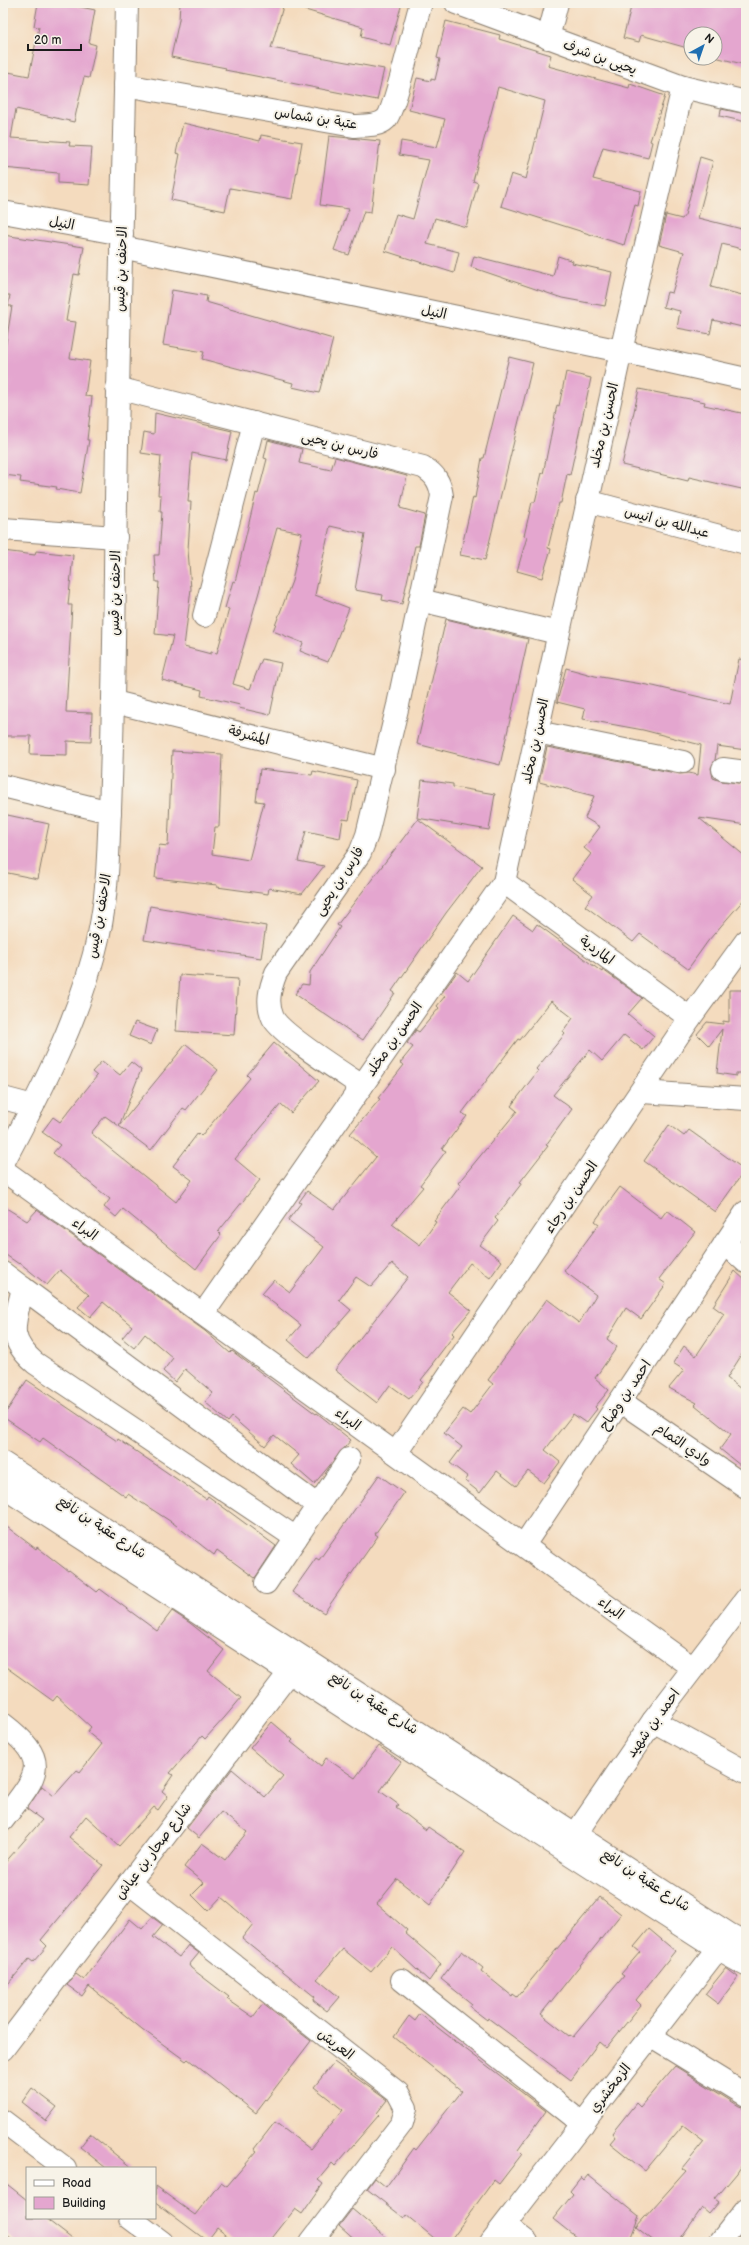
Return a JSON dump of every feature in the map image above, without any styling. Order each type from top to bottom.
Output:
[{"type":"street","name":"الاحنف بن قيس","points":[[3,1163],[33,1106],[61,1046],[84,989],[99,935],[107,889],[114,702],[117,388],[127,3]]},
{"type":"street","name":"عتبة بن شماس","points":[[125,84],[354,126],[372,125],[386,119],[395,102],[420,3]]},
{"type":"street","name":"يحيى بن شرف","points":[[456,3],[683,87],[746,102]]},
{"type":"street","points":[[548,38],[557,3]]},
{"type":"street","name":"الحسن بن مخلد","points":[[203,1314],[504,882],[587,501],[683,87]]},
{"type":"street","name":"النيل","points":[[3,212],[121,241],[746,379]]},
{"type":"street","name":"فارس بن يحيى","points":[[117,388],[423,467],[434,474],[441,486],[442,496],[420,600],[384,769],[367,835],[360,853],[276,973],[270,988],[269,1003],[273,1018],[284,1031],[362,1086]]},
{"type":"street","points":[[204,616],[254,423]]},
{"type":"street","name":"عبدالله بن انيس","points":[[587,501],[746,543]]},
{"type":"street","points":[[3,529],[116,537]]},
{"type":"street","points":[[420,600],[558,633]]},
{"type":"street","name":"المشرفة","points":[[114,702],[384,769]]},
{"type":"street","points":[[537,732],[683,762]]},
{"type":"street","points":[[723,769],[746,772]]},
{"type":"street","points":[[3,786],[110,812]]},
{"type":"street","name":"الماردية","points":[[504,882],[690,1018]]},
{"type":"street","name":"الحسن بن رجاء","points":[[396,1453],[642,1092],[690,1018],[737,967],[746,941]]},
{"type":"street","points":[[642,1092],[746,1099]]},
{"type":"street","points":[[3,1098],[33,1106]]},
{"type":"street","name":"البراء","points":[[3,1170],[694,1668]]},
{"type":"street","name":"احمد بن وضاح","points":[[524,1545],[746,1212]]},
{"type":"street","points":[[725,1243],[746,1262]]},
{"type":"street","points":[[3,1273],[318,1506]]},
{"type":"street","points":[[23,1288],[14,1329],[17,1343],[24,1354],[35,1364],[296,1538]]},
{"type":"street","name":"وادي الثمام","points":[[620,1401],[746,1487]]},
{"type":"street","points":[[266,1583],[350,1459]]},
{"type":"street","name":"شارع عقبة بن نافع","points":[[3,1463],[309,1660],[570,1842]]},
{"type":"street","name":"شارع عقبة بن نافع","points":[[3,1487],[289,1673],[570,1842],[731,1942],[746,1965]]},
{"type":"street","name":"احمد بن شهيد","points":[[570,1842],[653,1721],[746,1599]]},
{"type":"street","name":"شارع صحار بن عياش","points":[[3,2049],[289,1673],[298,1665],[309,1660]]},
{"type":"street","points":[[653,1721],[746,1772]]},
{"type":"street","points":[[3,1724],[23,1740],[32,1750],[35,1762],[33,1777],[3,1820]]},
{"type":"street","name":"العريش","points":[[129,1883],[398,2093],[406,2108],[402,2123],[311,2242]]},
{"type":"street","name":"الزمخشري","points":[[491,2242],[650,2036],[731,1942]]},
{"type":"street","points":[[402,1980],[583,2124]]},
{"type":"street","points":[[650,2036],[746,2095]]},
{"type":"street","points":[[3,2121],[64,2167]]},
{"type":"street","points":[[720,2242],[746,2209]]},
{"type":"street","points":[[131,2219],[162,2242]]},
{"type":"street","points":[[505,2225],[527,2242]]},
{"type":"building","points":[[38,3],[62,3],[95,10],[89,43],[96,45],[89,78],[84,77],[74,122],[16,109],[11,138],[70,142],[69,146],[92,147],[89,185],[58,183],[58,173],[3,168],[3,71],[29,76],[39,27],[34,26]]},
{"type":"building","points":[[180,3],[284,3],[271,48],[384,69],[377,100],[225,70],[226,68],[171,57],[179,20]]},
{"type":"building","points":[[296,3],[402,3],[390,45],[361,37],[363,27],[295,7]]},
{"type":"building","points":[[632,3],[746,3],[746,65],[723,59],[723,26],[683,26],[683,47],[641,35],[639,42],[623,38]]},
{"type":"building","points":[[446,21],[500,35],[499,39],[551,55],[548,66],[629,88],[630,84],[665,96],[650,141],[652,142],[648,158],[603,147],[593,179],[641,191],[638,206],[635,205],[624,245],[501,206],[511,174],[526,179],[545,101],[498,87],[473,181],[478,183],[466,227],[435,218],[427,244],[459,252],[454,273],[385,251],[396,214],[413,219],[429,160],[399,155],[401,141],[437,147],[445,119],[409,110],[417,78],[431,81],[431,79],[435,80],[440,59],[437,58]]},
{"type":"building","points":[[721,109],[746,114],[746,122],[720,116]]},
{"type":"building","points":[[183,123],[260,141],[261,135],[302,142],[292,199],[230,188],[225,211],[171,200],[180,154],[176,153]]},
{"type":"building","points":[[329,136],[380,141],[371,212],[364,211],[349,255],[334,250],[349,209],[320,205]]},
{"type":"building","points":[[700,157],[713,161],[698,218],[746,230],[746,250],[722,244],[711,287],[746,296],[746,328],[713,320],[710,334],[677,328],[680,311],[663,307],[667,292],[672,293],[684,252],[659,245],[666,215],[682,219],[685,215]]},
{"type":"building","points":[[3,235],[84,247],[79,275],[74,274],[66,321],[76,322],[70,358],[90,361],[85,396],[92,397],[87,440],[89,440],[80,493],[56,489],[57,487],[20,482],[21,477],[3,475],[3,348],[5,349],[12,306],[8,306],[10,295],[3,295]]},
{"type":"building","points":[[474,256],[553,276],[558,256],[573,261],[572,263],[612,272],[605,306],[562,298],[471,267]]},
{"type":"building","points":[[172,290],[207,296],[206,302],[333,339],[319,393],[292,387],[293,383],[202,359],[204,352],[163,345]]},
{"type":"building","points":[[509,357],[533,363],[485,560],[460,555],[473,497],[475,498],[482,458],[484,458]]},
{"type":"building","points":[[566,372],[591,378],[570,475],[567,474],[561,503],[559,503],[548,548],[551,549],[542,578],[517,571],[527,537],[524,536],[532,502],[535,502],[542,473],[543,474],[557,405],[559,406]]},
{"type":"building","points":[[639,389],[705,402],[704,405],[746,414],[746,490],[689,477],[688,481],[622,465]]},
{"type":"building","points":[[155,413],[232,431],[226,460],[192,453],[188,502],[191,502],[188,550],[191,589],[184,647],[211,654],[211,652],[217,653],[229,609],[225,608],[233,581],[235,582],[256,493],[258,494],[267,459],[264,458],[268,440],[302,449],[299,463],[331,470],[335,457],[407,476],[400,508],[425,515],[419,546],[415,546],[402,604],[382,600],[383,595],[355,590],[365,534],[330,526],[315,595],[349,608],[328,662],[300,651],[303,643],[273,631],[292,581],[302,533],[277,528],[233,684],[250,689],[262,659],[281,663],[270,715],[239,708],[240,705],[201,696],[202,690],[162,680],[173,636],[155,634],[159,582],[156,582],[154,555],[159,555],[162,512],[160,512],[161,495],[158,495],[161,456],[141,453],[144,432],[154,434]]},
{"type":"building","points":[[3,551],[35,555],[36,551],[73,555],[68,605],[72,605],[66,712],[92,713],[91,742],[67,741],[67,755],[30,754],[31,736],[3,736]]},
{"type":"building","points":[[446,619],[528,639],[500,765],[417,744]]},
{"type":"building","points":[[739,659],[746,660],[746,750],[717,746],[715,760],[711,768],[713,778],[721,781],[746,784],[746,825],[699,818],[746,857],[746,897],[708,941],[688,969],[640,934],[633,942],[585,906],[593,895],[572,879],[591,854],[584,848],[600,827],[585,818],[594,796],[539,782],[547,747],[680,774],[689,773],[698,775],[701,745],[643,730],[583,719],[585,709],[557,702],[566,668],[595,676],[653,686],[730,704]]},
{"type":"building","points":[[172,751],[222,754],[219,827],[215,827],[212,854],[249,860],[264,802],[256,801],[260,769],[312,775],[313,771],[357,780],[349,820],[343,819],[340,838],[306,831],[298,861],[324,866],[302,894],[269,888],[268,894],[217,887],[217,885],[155,878],[159,845],[168,846]]},
{"type":"building","points":[[422,780],[453,784],[453,787],[495,794],[489,830],[417,818]]},
{"type":"building","points":[[3,814],[49,824],[38,879],[3,872]]},
{"type":"building","points":[[418,819],[482,866],[446,913],[392,991],[395,993],[363,1040],[295,994],[302,984],[309,985],[310,972],[340,927],[337,925]]},
{"type":"building","points":[[150,906],[266,926],[261,958],[144,940]]},
{"type":"building","points":[[513,916],[533,930],[537,924],[602,972],[603,970],[642,998],[628,1014],[654,1036],[643,1050],[624,1035],[602,1061],[590,1050],[553,1095],[572,1109],[546,1145],[548,1146],[520,1182],[522,1183],[495,1218],[498,1221],[480,1245],[502,1261],[490,1278],[470,1263],[448,1292],[471,1310],[452,1333],[454,1335],[421,1380],[423,1382],[409,1399],[390,1385],[377,1403],[335,1370],[408,1277],[392,1263],[371,1287],[356,1277],[339,1300],[351,1310],[309,1358],[288,1340],[301,1325],[262,1294],[274,1280],[290,1292],[324,1247],[288,1220],[301,1203],[299,1202],[307,1191],[334,1210],[376,1157],[350,1134],[380,1099],[378,1098],[404,1065],[400,1063],[413,1047],[407,1043],[416,1030],[419,1032],[439,1008],[437,1006],[445,996],[441,994],[457,972],[468,981]],"holes":[[[551,1001],[573,1018],[563,1032],[565,1034],[536,1069],[538,1071],[511,1106],[517,1111],[458,1183],[461,1185],[434,1221],[436,1222],[420,1245],[392,1224],[423,1187],[420,1185],[446,1151],[442,1149],[467,1116],[462,1113],[518,1039],[520,1040]]]},
{"type":"building","points":[[180,975],[238,979],[234,1035],[176,1031]]},
{"type":"building","points":[[729,990],[746,990],[746,1073],[736,1073],[736,1076],[717,1073],[722,1029],[709,1046],[697,1034],[707,1022],[723,1024],[723,1021],[729,1022]]},
{"type":"building","points":[[135,1022],[157,1030],[151,1045],[129,1036]]},
{"type":"building","points":[[274,1043],[319,1081],[291,1113],[281,1104],[235,1159],[260,1180],[218,1232],[221,1235],[196,1269],[123,1209],[116,1217],[104,1207],[110,1199],[53,1153],[60,1145],[42,1132],[53,1117],[60,1122],[97,1076],[92,1072],[102,1061],[120,1075],[131,1062],[141,1070],[119,1126],[105,1116],[91,1133],[176,1202],[192,1180],[173,1166],[198,1133],[201,1136],[250,1078],[247,1075]]},
{"type":"building","points":[[186,1044],[218,1070],[186,1110],[183,1108],[151,1150],[119,1126]]},
{"type":"building","points":[[669,1125],[684,1136],[689,1130],[745,1170],[715,1212],[644,1161]]},
{"type":"building","points":[[620,1187],[661,1218],[667,1210],[695,1232],[659,1279],[666,1284],[641,1319],[626,1308],[607,1339],[617,1347],[595,1378],[609,1390],[595,1407],[597,1409],[586,1423],[573,1414],[545,1450],[560,1462],[544,1483],[528,1471],[516,1486],[497,1471],[480,1493],[465,1481],[468,1477],[450,1463],[462,1447],[444,1433],[463,1409],[470,1414],[493,1384],[488,1380],[547,1299],[579,1323],[596,1295],[564,1271],[599,1224],[595,1221]]},
{"type":"building","points":[[3,1206],[27,1221],[37,1210],[205,1331],[230,1353],[232,1351],[316,1414],[317,1413],[351,1440],[314,1484],[291,1464],[299,1455],[274,1435],[265,1446],[232,1417],[228,1422],[205,1402],[213,1393],[185,1369],[175,1382],[163,1371],[173,1358],[145,1334],[134,1348],[122,1338],[132,1326],[103,1302],[90,1317],[78,1307],[89,1295],[60,1270],[47,1285],[20,1263],[19,1264],[3,1253]]},
{"type":"building","points":[[735,1271],[746,1281],[746,1348],[727,1378],[746,1393],[746,1470],[720,1449],[731,1434],[695,1405],[697,1403],[669,1388],[684,1370],[673,1363],[684,1346],[696,1356],[724,1314],[713,1306]]},
{"type":"building","points":[[27,1380],[117,1441],[118,1439],[206,1499],[208,1496],[276,1546],[255,1578],[217,1550],[214,1555],[173,1523],[128,1494],[126,1497],[43,1438],[40,1442],[3,1417]]},
{"type":"building","points":[[379,1475],[404,1493],[375,1534],[378,1536],[324,1613],[292,1592],[316,1558],[319,1560]]},
{"type":"building","points":[[3,1524],[36,1549],[37,1547],[68,1571],[69,1570],[97,1592],[100,1589],[157,1631],[172,1611],[190,1623],[224,1650],[208,1671],[241,1698],[205,1739],[202,1736],[170,1773],[173,1775],[162,1791],[168,1796],[158,1810],[154,1807],[119,1846],[86,1816],[69,1837],[103,1865],[41,1940],[47,1946],[33,1962],[29,1959],[3,1990],[3,1865],[42,1820],[27,1809],[42,1786],[54,1796],[77,1770],[80,1772],[102,1744],[87,1732],[91,1727],[57,1696],[53,1701],[3,1665]]},
{"type":"building","points":[[272,1722],[293,1740],[291,1742],[321,1766],[326,1758],[355,1778],[379,1746],[401,1762],[380,1791],[399,1805],[396,1807],[426,1830],[428,1827],[465,1852],[430,1905],[397,1879],[377,1904],[407,1930],[405,1933],[441,1964],[429,1981],[392,1947],[371,1972],[343,1949],[317,1979],[339,1997],[327,2011],[313,2000],[315,1997],[242,1938],[253,1924],[221,1897],[208,1911],[192,1895],[204,1883],[184,1867],[202,1843],[225,1860],[247,1832],[221,1812],[199,1838],[187,1828],[232,1769],[265,1797],[283,1776],[250,1748]]},
{"type":"building","points":[[600,1897],[621,1914],[541,2014],[569,2036],[570,2035],[573,2037],[624,1976],[621,1974],[640,1952],[634,1947],[649,1929],[675,1951],[636,2000],[641,2005],[606,2048],[599,2042],[571,2080],[488,2018],[487,2020],[470,2007],[472,2004],[441,1979],[462,1951],[483,1968],[481,1971],[512,1996],[513,1994],[517,1997]]},
{"type":"building","points":[[152,1917],[163,1925],[153,1937],[179,1957],[188,1945],[199,1953],[189,1965],[229,1997],[227,1999],[253,2017],[263,2004],[311,2041],[256,2113],[188,2059],[186,2061],[142,2029],[89,1986],[82,1996],[67,1985],[76,1974],[84,1980],[130,1919],[142,1929]]},
{"type":"building","points":[[726,1968],[738,1977],[718,2004],[705,1994]]},
{"type":"building","points":[[420,2014],[546,2111],[518,2150],[522,2154],[499,2184],[494,2180],[449,2242],[439,2242],[406,2215],[404,2218],[367,2189],[375,2178],[386,2187],[414,2148],[416,2150],[462,2091],[394,2037],[409,2016],[415,2021]]},
{"type":"building","points":[[334,2062],[387,2100],[377,2113],[379,2115],[335,2166],[332,2163],[318,2180],[323,2184],[302,2214],[295,2209],[269,2242],[235,2242],[217,2228],[207,2241],[156,2203],[156,2187],[195,2215],[221,2182],[227,2186],[257,2151],[254,2149],[275,2122],[310,2149],[343,2110],[314,2087]]},
{"type":"building","points":[[675,2066],[739,2106],[746,2108],[746,2159],[737,2173],[715,2199],[719,2202],[709,2214],[702,2208],[678,2242],[655,2242],[636,2227],[686,2171],[682,2168],[704,2141],[683,2125],[645,2171],[610,2143],[615,2137],[612,2133],[636,2103],[640,2107]]},
{"type":"building","points":[[32,2088],[57,2107],[46,2121],[22,2102]]},
{"type":"building","points":[[90,2134],[131,2167],[105,2167],[80,2147]]},
{"type":"building","points":[[588,2175],[639,2216],[629,2242],[582,2242],[553,2219],[573,2194],[570,2191],[581,2177],[584,2180]]},
{"type":"building","points":[[3,2181],[26,2199],[26,2219],[46,2219],[76,2242],[16,2242],[3,2232]]},
{"type":"building","points":[[352,2209],[391,2242],[357,2242],[339,2226]]}]
